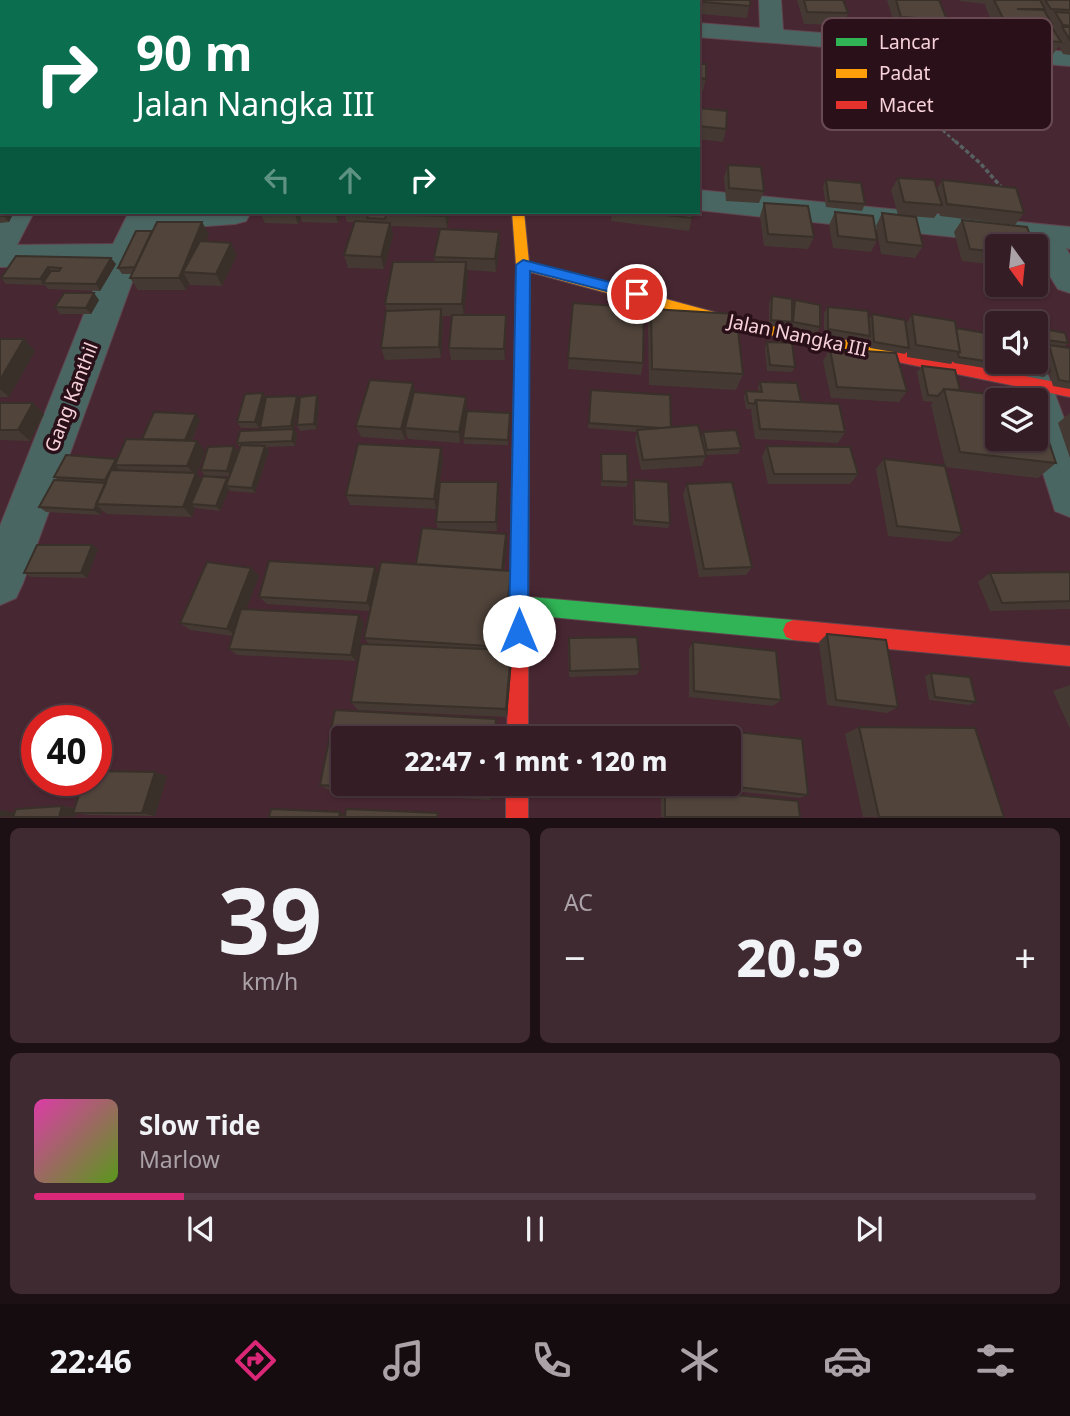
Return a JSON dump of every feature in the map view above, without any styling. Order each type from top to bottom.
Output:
[{"type":"street","points":[[769,0],[772,35]]},
{"type":"street","points":[[700,30],[822,39]]},
{"type":"street","points":[[1052,58],[1070,59]]},
{"type":"street","points":[[700,200],[1056,237],[1070,281]]},
{"type":"street","points":[[0,246],[18,214]]},
{"type":"street","points":[[0,256],[136,229],[235,214]]},
{"type":"street","points":[[517,726],[523,265],[518,214]]},
{"type":"street","name":"Gang Kanthil","points":[[0,583],[136,229]]},
{"type":"street","name":"Jalan Nangka III","points":[[523,265],[725,320],[1052,389]]},
{"type":"street","points":[[1052,389],[1070,498]]},
{"type":"street","points":[[519,605],[1070,656]]},
{"type":"street","points":[[517,796],[517,817]]},
{"type":"path","points":[[944,130],[1056,237]]},
{"type":"building","points":[[750,0],[750,6],[704,2]]},
{"type":"building","points":[[804,0],[843,0],[848,13],[807,12]]},
{"type":"building","points":[[896,0],[939,0],[946,18],[916,18],[901,17]]},
{"type":"building","points":[[994,0],[1040,0],[1045,9],[1017,9],[1044,10],[1049,18],[1003,18]]},
{"type":"building","points":[[1045,0],[1070,0],[1070,10],[1051,9]]},
{"type":"building","points":[[1055,12],[1070,13],[1070,26],[1063,25]]},
{"type":"building","points":[[1062,27],[1070,27],[1070,40]]},
{"type":"building","points":[[1052,28],[1061,42],[1052,41]]},
{"type":"building","points":[[700,64],[706,64],[706,79],[700,78]]},
{"type":"building","points":[[700,108],[727,111],[726,129],[700,126]]},
{"type":"building","points":[[728,165],[761,167],[764,191],[729,188]]},
{"type":"building","points":[[898,178],[934,180],[942,205],[904,202]]},
{"type":"building","points":[[826,180],[861,183],[865,204],[829,201]]},
{"type":"building","points":[[942,180],[1016,188],[1024,213],[947,204]]},
{"type":"building","points":[[764,203],[808,206],[814,237],[768,234]]},
{"type":"building","points":[[835,212],[873,216],[877,240],[838,236]]},
{"type":"building","points":[[882,213],[916,217],[923,246],[887,242]]},
{"type":"building","points":[[368,214],[386,214],[385,219],[367,218]]},
{"type":"building","points":[[386,214],[446,214],[445,216]]},
{"type":"building","points":[[656,214],[693,214],[692,218]]},
{"type":"building","points":[[962,220],[1027,227],[1029,234],[985,234],[985,251],[970,249]]},
{"type":"building","points":[[355,221],[390,223],[381,257],[344,255]]},
{"type":"building","points":[[157,222],[202,222],[179,278],[130,278]]},
{"type":"building","points":[[440,229],[499,232],[495,259],[434,257]]},
{"type":"building","points":[[136,231],[152,231],[135,267],[118,268]]},
{"type":"building","points":[[200,241],[231,243],[216,274],[183,272]]},
{"type":"building","points":[[16,256],[111,258],[96,284],[43,283],[51,271],[59,271],[61,268],[48,267],[40,279],[1,278]]},
{"type":"building","points":[[393,262],[466,262],[462,304],[385,304]]},
{"type":"building","points":[[64,293],[94,293],[86,308],[55,307]]},
{"type":"building","points":[[772,296],[792,299],[792,322],[771,320]]},
{"type":"building","points":[[795,300],[820,305],[820,327],[793,322]]},
{"type":"building","points":[[573,303],[644,308],[643,363],[568,358]]},
{"type":"building","points":[[828,307],[868,311],[870,336],[828,329]]},
{"type":"building","points":[[441,309],[439,347],[381,348],[386,311]]},
{"type":"building","points":[[651,309],[736,314],[743,374],[652,369]]},
{"type":"building","points":[[872,314],[905,320],[909,348],[874,342]]},
{"type":"building","points":[[912,314],[955,321],[960,352],[916,345]]},
{"type":"building","points":[[452,315],[506,315],[504,349],[449,348]]},
{"type":"building","points":[[956,328],[985,333],[985,361],[959,357]]},
{"type":"building","points":[[1048,330],[1065,333],[1068,343],[1048,340]]},
{"type":"building","points":[[0,339],[24,339],[0,380]]},
{"type":"building","points":[[767,342],[792,343],[795,367],[770,365]]},
{"type":"building","points":[[1049,345],[1070,348],[1070,382],[1059,380]]},
{"type":"building","points":[[830,349],[896,353],[907,391],[837,387]]},
{"type":"building","points":[[922,366],[955,370],[960,390],[944,389],[938,396],[928,395]]},
{"type":"building","points":[[370,380],[413,383],[401,429],[356,426]]},
{"type":"building","points":[[760,382],[797,383],[801,402],[756,400],[754,404],[748,403],[746,391],[762,392]]},
{"type":"building","points":[[944,389],[985,394],[985,451],[1048,451],[1048,439],[1056,463],[960,452]]},
{"type":"building","points":[[591,390],[670,395],[671,427],[589,423]]},
{"type":"building","points":[[414,392],[466,397],[459,432],[405,428]]},
{"type":"building","points":[[263,393],[255,422],[237,422],[245,394]]},
{"type":"building","points":[[317,395],[314,424],[297,425],[300,397]]},
{"type":"building","points":[[297,396],[291,426],[260,428],[266,397]]},
{"type":"building","points":[[756,400],[839,404],[845,432],[760,429]]},
{"type":"building","points":[[0,403],[33,403],[18,430],[0,430]]},
{"type":"building","points":[[467,411],[510,413],[508,440],[463,438]]},
{"type":"building","points":[[154,412],[196,414],[185,440],[142,439]]},
{"type":"building","points":[[698,425],[706,456],[643,460],[637,430]]},
{"type":"building","points":[[294,429],[292,441],[237,443],[240,431]]},
{"type":"building","points":[[736,430],[741,448],[707,450],[703,432]]},
{"type":"building","points":[[126,439],[197,441],[187,466],[115,465]]},
{"type":"building","points":[[358,444],[441,448],[434,499],[346,495]]},
{"type":"building","points":[[241,445],[265,446],[252,488],[226,486]]},
{"type":"building","points":[[234,446],[227,471],[201,470],[208,447]]},
{"type":"building","points":[[767,446],[850,447],[858,474],[774,474]]},
{"type":"building","points":[[601,454],[627,454],[628,482],[602,481]]},
{"type":"building","points":[[66,455],[116,459],[105,480],[54,477]]},
{"type":"building","points":[[884,459],[945,466],[962,533],[897,526]]},
{"type":"building","points":[[111,470],[196,473],[183,507],[96,504]]},
{"type":"building","points":[[203,476],[227,478],[216,506],[191,504]]},
{"type":"building","points":[[54,480],[106,483],[94,510],[39,507]]},
{"type":"building","points":[[634,480],[668,482],[670,523],[635,520]]},
{"type":"building","points":[[440,482],[498,482],[496,522],[436,522]]},
{"type":"building","points":[[732,482],[752,567],[704,569],[687,484]]},
{"type":"building","points":[[422,528],[506,534],[502,570],[416,564]]},
{"type":"building","points":[[37,545],[92,545],[81,573],[24,573]]},
{"type":"building","points":[[269,561],[375,567],[367,603],[259,597]]},
{"type":"building","points":[[207,562],[251,568],[227,629],[180,623]]},
{"type":"building","points":[[381,562],[511,571],[503,647],[364,638]]},
{"type":"building","points":[[1070,572],[1070,601],[1002,603],[990,573]]},
{"type":"building","points":[[241,609],[359,615],[351,655],[229,649]]},
{"type":"building","points":[[827,634],[886,640],[898,707],[836,700]]},
{"type":"building","points":[[637,637],[640,669],[570,671],[569,638]]},
{"type":"building","points":[[693,642],[776,651],[781,700],[694,691]]},
{"type":"building","points":[[361,644],[511,650],[506,709],[351,702]]},
{"type":"building","points":[[931,673],[970,677],[976,702],[935,697]]},
{"type":"building","points":[[335,710],[496,719],[495,726],[332,726]]},
{"type":"building","points":[[859,727],[975,728],[1004,817],[879,817]]},
{"type":"building","points":[[331,730],[331,786],[320,785]]},
{"type":"building","points":[[741,732],[802,739],[808,795],[741,787]]},
{"type":"building","points":[[112,771],[155,772],[142,813],[73,813],[79,796],[112,796]]},
{"type":"building","points":[[741,795],[798,801],[800,817],[665,817],[665,796]]},
{"type":"building","points":[[62,806],[59,817],[13,817],[16,809]]},
{"type":"building","points":[[271,809],[340,812],[339,817],[269,817]]},
{"type":"building","points":[[346,809],[438,813],[437,817],[345,817]]},
{"type":"traffic: fast","points":[[519,605],[793,630]]},
{"type":"traffic: slow","points":[[518,214],[523,265],[522,331]]},
{"type":"traffic: slow","points":[[523,265],[725,320],[898,357]]},
{"type":"traffic: jam","points":[[517,726],[522,331]]},
{"type":"traffic: jam","points":[[898,357],[1070,391]]},
{"type":"traffic: jam","points":[[793,630],[1070,656]]},
{"type":"traffic: jam","points":[[517,796],[517,818]]},
{"type":"route","points":[[519,631],[523,265],[637,294]]}]
